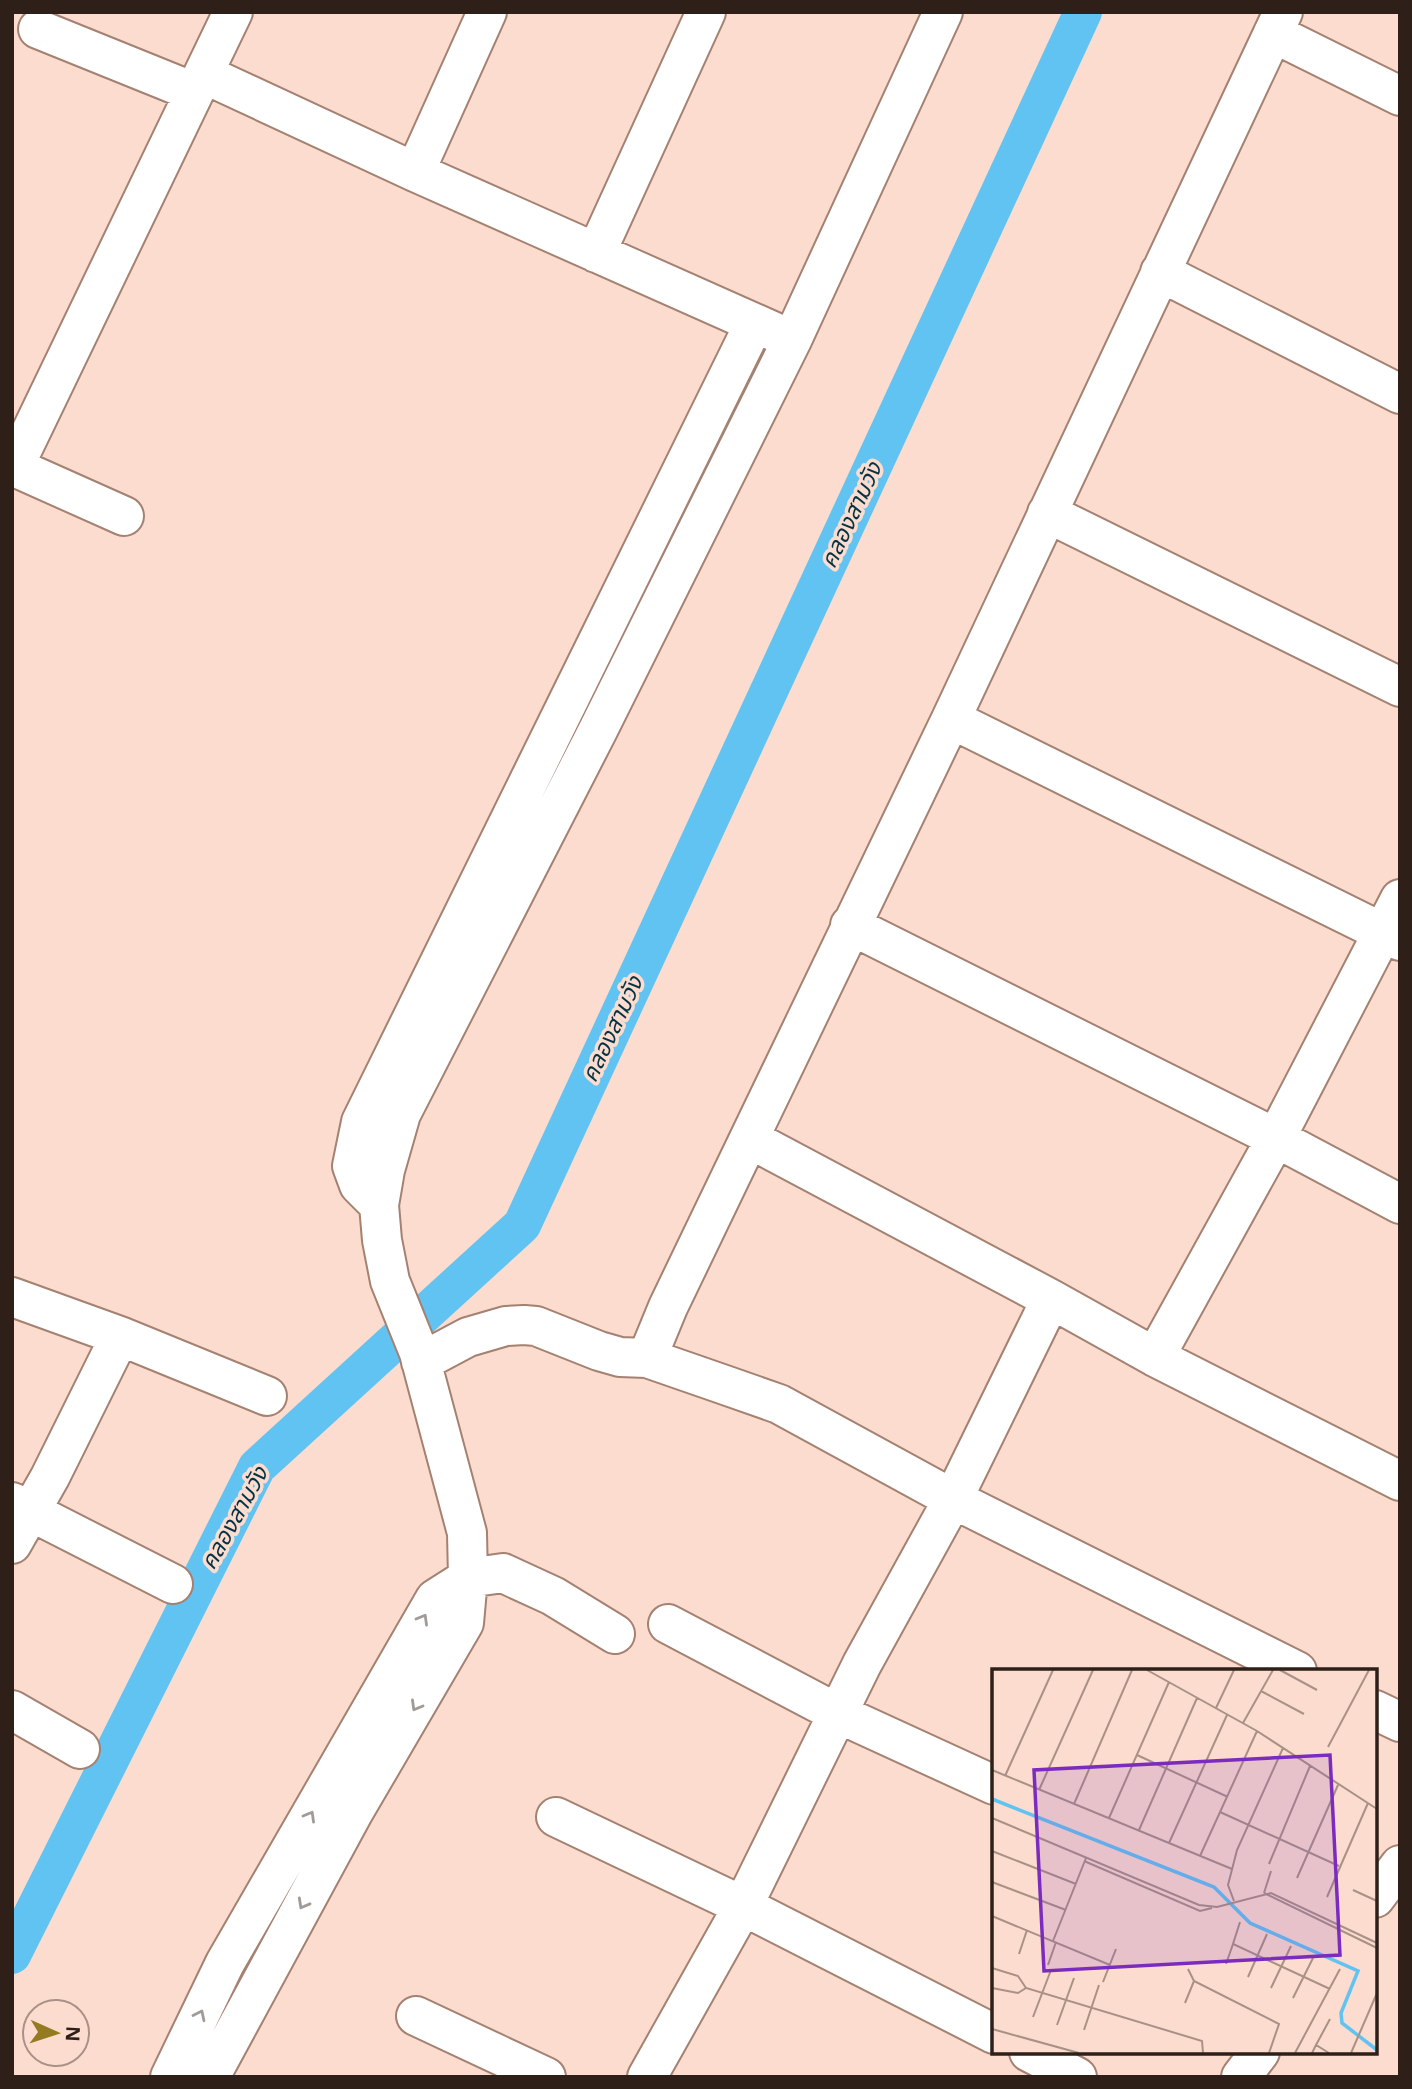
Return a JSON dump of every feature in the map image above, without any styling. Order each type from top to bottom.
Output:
[{"type":"street","points":[[124,516],[13,466],[233,12]]},
{"type":"street","points":[[415,172],[487,12]]},
{"type":"street","points":[[596,253],[706,12]]},
{"type":"street","points":[[210,2077],[353,1813],[464,1623],[468,1578],[467,1532],[420,1358],[390,1281],[382,1240],[379,1205],[385,1170],[401,1114],[598,730],[792,340],[943,12]]},
{"type":"street","points":[[647,1357],[668,1307],[951,719],[1278,23],[1400,96]]},
{"type":"street","points":[[38,29],[199,83],[415,172],[792,340]]},
{"type":"street","points":[[1160,272],[1400,394]]},
{"type":"street","points":[[379,1205],[359,1185],[352,1166],[361,1122],[754,324]]},
{"type":"street","points":[[1047,513],[1400,687]]},
{"type":"street","points":[[951,719],[1391,936]]},
{"type":"street","points":[[1155,1357],[1391,936],[1400,899]]},
{"type":"street","points":[[850,925],[1400,1204]]},
{"type":"street","points":[[750,1139],[1155,1357],[1400,1481]]},
{"type":"street","points":[[12,1297],[120,1336],[267,1396]]},
{"type":"street","points":[[647,2077],[743,1906],[837,1713],[953,1499],[1051,1299]]},
{"type":"street","points":[[420,1358],[468,1337],[506,1326],[536,1326],[599,1352],[620,1357],[647,1357],[779,1404],[953,1499],[1293,1669]]},
{"type":"street","points":[[120,1336],[50,1477],[18,1519],[173,1584]]},
{"type":"street","points":[[170,2077],[225,1963],[435,1599],[468,1578],[503,1573],[554,1596],[615,1634]]},
{"type":"street","points":[[668,1623],[837,1713],[992,1784]]},
{"type":"street","points":[[12,1710],[80,1749]]},
{"type":"street","points":[[1377,1711],[1400,1722]]},
{"type":"street","points":[[556,1817],[743,1906],[992,2033]]},
{"type":"street","points":[[1377,1895],[1400,1865]]},
{"type":"street","points":[[416,2016],[546,2077]]},
{"type":"street","points":[[1033,2054],[1077,2077]]},
{"type":"street","points":[[1241,2077],[1258,2054]]},
{"type":"waterway","name":"คลองสามวัง","points":[[12,1955],[257,1467],[522,1225],[1083,12]]}]
